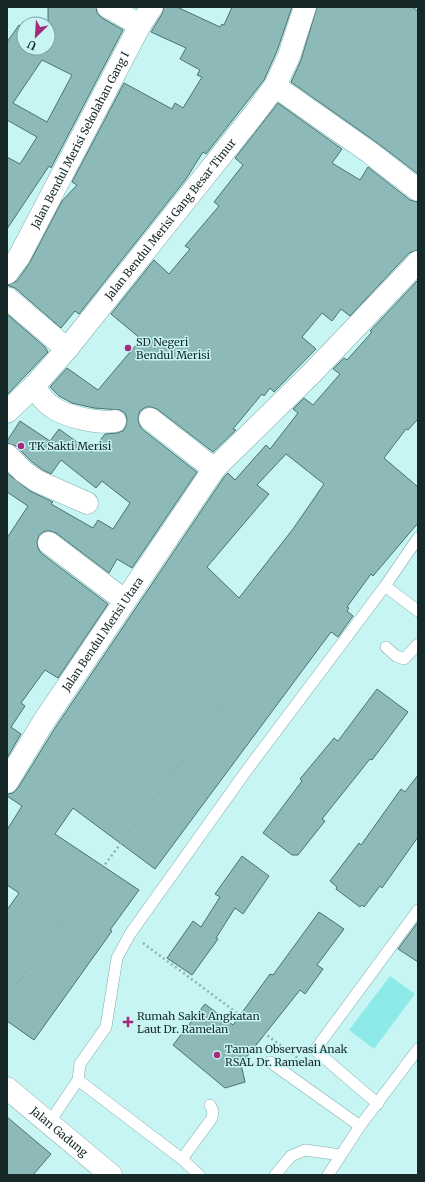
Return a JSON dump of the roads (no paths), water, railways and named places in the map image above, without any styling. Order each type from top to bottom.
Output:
[{"type":"street","points":[[108,7],[140,25]]},
{"type":"street","name":"Jalan Bendul Merisi Sekolahan Gang I","points":[[7,273],[19,257],[140,25],[152,7]]},
{"type":"street","name":"Jalan Bendul Merisi Gang Besar Timur","points":[[7,412],[34,386],[67,348],[275,86],[289,56],[305,7]]},
{"type":"street","points":[[275,86],[369,152],[418,190]]},
{"type":"street","name":"Jalan Bendul Merisi Utara","points":[[7,782],[44,721],[124,600],[214,469],[312,373],[418,262]]},
{"type":"street","points":[[7,298],[67,348]]},
{"type":"street","points":[[34,386],[41,398],[55,409],[92,421],[115,421]]},
{"type":"street","points":[[150,419],[214,469]]},
{"type":"street","points":[[7,455],[24,472],[37,481],[86,503]]},
{"type":"street","points":[[49,543],[124,600]]},
{"type":"street","name":"Jalan Gadung","points":[[7,1088],[111,1175]]},
{"type":"lane","points":[[48,1123],[78,1080],[80,1064],[106,1027],[117,958],[130,934],[247,770],[385,586],[418,538]]},
{"type":"lane","points":[[385,586],[418,611]]},
{"type":"lane","points":[[386,647],[396,656],[404,658],[418,644]]},
{"type":"lane","points":[[378,1104],[315,1050],[418,910]]},
{"type":"lane","points":[[328,1175],[360,1126],[418,1049]]},
{"type":"lane","points":[[270,1062],[360,1126]]},
{"type":"lane","points":[[78,1080],[182,1160],[199,1175]]},
{"type":"lane","points":[[182,1160],[212,1118],[213,1111],[210,1104]]},
{"type":"lane","points":[[275,1175],[291,1156],[305,1150],[340,1156]]},
{"type":"place","name":"SD Negeri Bendul Merisi","points":[[128,348]]},
{"type":"place","name":"TK Sakti Merisi","points":[[21,446]]},
{"type":"place","name":"Rumah Sakit Angkatan Laut Dr. Ramelan","points":[[128,1022]]},
{"type":"place","name":"Taman Observasi Anak RSAL Dr. Ramelan","points":[[217,1055]]}]
